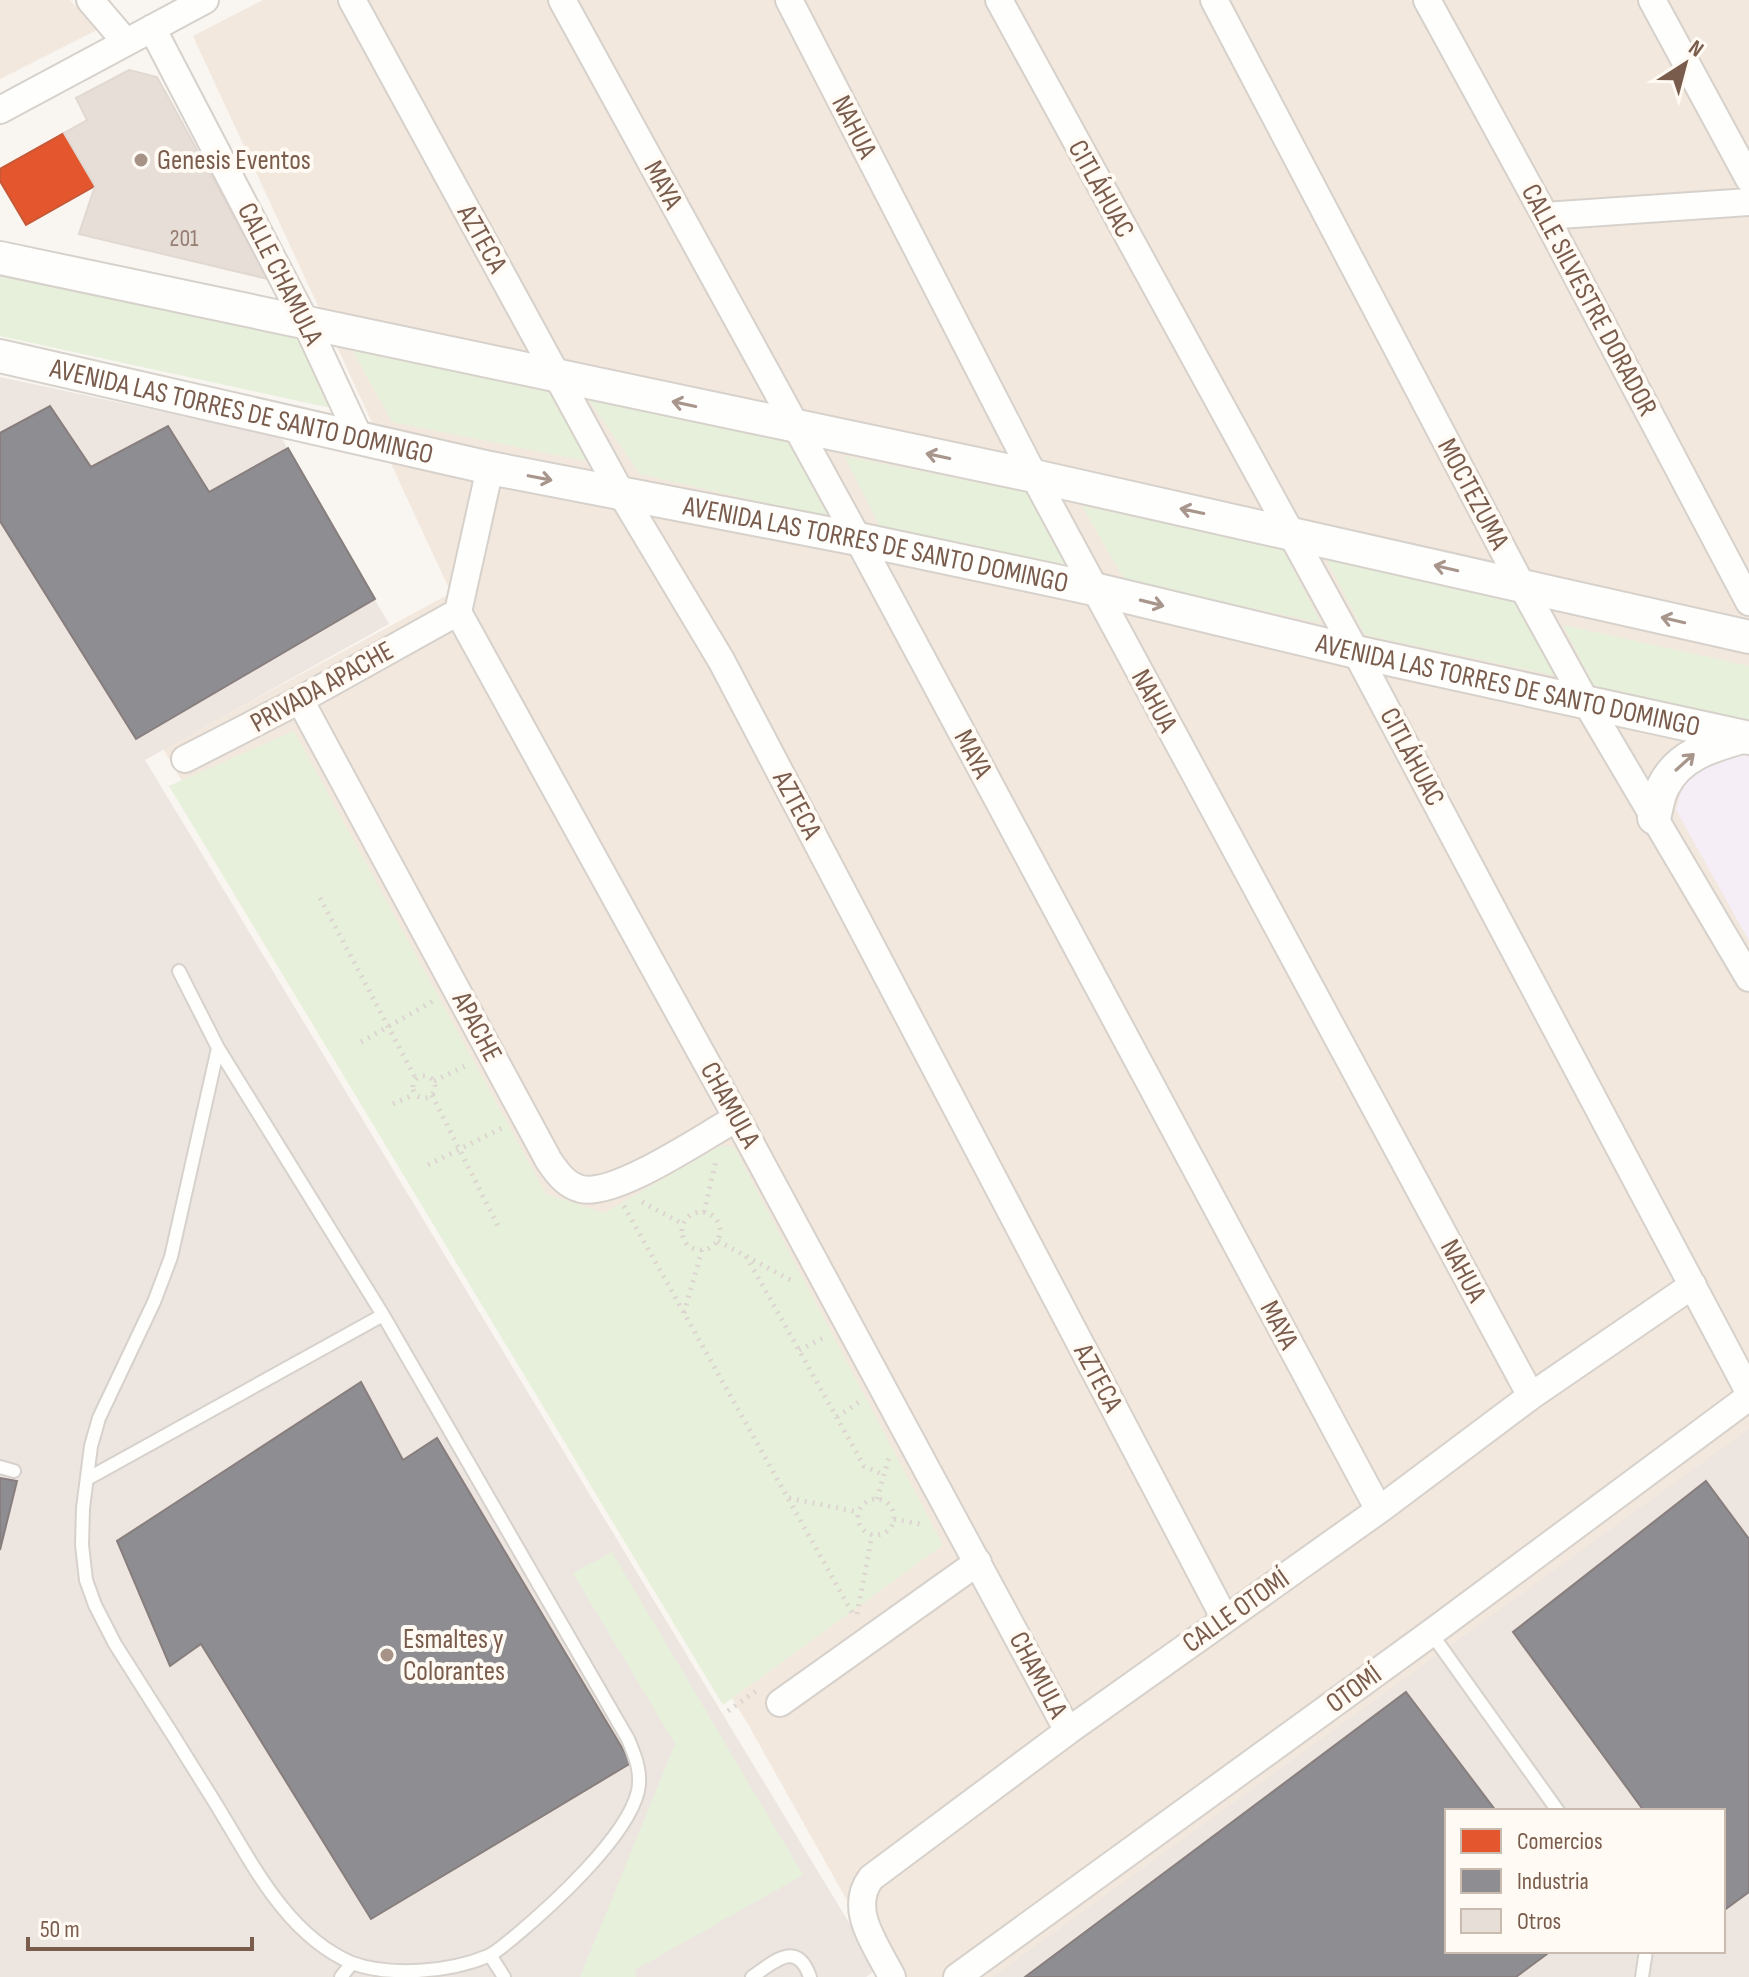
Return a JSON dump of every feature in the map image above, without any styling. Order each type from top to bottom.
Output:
[{"type":"street","points":[[90,0],[125,41]]},
{"type":"street","points":[[0,110],[205,0]]},
{"type":"street","name":"AZTECA","points":[[352,0],[621,493],[721,660],[1225,1619]]},
{"type":"street","name":"MAYA","points":[[562,0],[858,539],[1379,1510]]},
{"type":"street","name":"NAHUA","points":[[789,0],[1094,589],[1531,1396]]},
{"type":"street","name":"CITLÁHUAC","points":[[999,0],[1356,652],[1693,1285],[1740,1347],[1749,1395]]},
{"type":"street","name":"MOCTEZUMA","points":[[1214,0],[1522,586],[1586,702],[1749,978]]},
{"type":"street","name":"CALLE SILVESTRE DORADOR","points":[[1427,0],[1749,602]]},
{"type":"street","points":[[1652,0],[1749,179]]},
{"type":"street","name":"CALLE CHAMULA","points":[[152,28],[306,323],[359,437]]},
{"type":"street","points":[[1545,216],[1749,202]]},
{"type":"street","points":[[0,258],[1034,476],[1749,637]]},
{"type":"street","name":"AVENIDA LAS TORRES DE SANTO DOMINGO","points":[[0,356],[490,468],[858,539],[1094,589],[1356,652],[1747,737]]},
{"type":"street","points":[[458,612],[490,468]]},
{"type":"street","name":"PRIVADA APACHE","points":[[185,759],[300,700],[458,612]]},
{"type":"street","name":"CHAMULA","points":[[458,612],[737,1118],[1068,1731]]},
{"type":"street","name":"APACHE","points":[[300,700],[549,1161],[564,1180],[583,1190],[609,1188],[737,1118]]},
{"type":"street","points":[[1654,818],[1663,786],[1684,761],[1704,747],[1747,737]]},
{"type":"street","name":"CALLE OTOMÍ","points":[[892,1977],[862,1915],[860,1903],[865,1886],[879,1871],[1068,1731],[1379,1510],[1531,1396],[1693,1285]]},
{"type":"street","name":"OTOMÍ","points":[[957,1977],[1431,1633],[1749,1395]]},
{"type":"street","points":[[780,1703],[978,1562]]},
{"type":"lane","points":[[179,971],[218,1048],[383,1315],[628,1739],[639,1773],[637,1792],[630,1811],[612,1837],[541,1915],[490,1955],[444,1968],[406,1973],[375,1971],[352,1963],[309,1936],[274,1895],[115,1644],[86,1580],[82,1545],[91,1446],[99,1418],[154,1302],[171,1257],[218,1048]]},
{"type":"lane","points":[[87,1479],[383,1315]]},
{"type":"lane","points":[[0,1467],[14,1471]]},
{"type":"lane","points":[[1431,1633],[1557,1809]]},
{"type":"lane","points":[[1642,1977],[1646,1953]]},
{"type":"lane","points":[[490,1955],[504,1977]]},
{"type":"lane","points":[[752,1977],[782,1956],[794,1956],[806,1965],[810,1977]]},
{"type":"lane","points":[[341,1977],[352,1963]]},
{"type":"path","points":[[320,898],[416,1079]]},
{"type":"path","points":[[361,1042],[434,1000]]},
{"type":"path","points":[[434,1081],[481,1059]]},
{"type":"path","points":[[393,1104],[415,1094],[425,1098],[432,1095],[436,1089],[434,1081],[425,1075],[416,1079],[413,1086],[415,1094]]},
{"type":"path","points":[[432,1095],[500,1230]]},
{"type":"path","points":[[428,1165],[515,1121]]},
{"type":"path","points":[[704,1212],[717,1159]]},
{"type":"path","points":[[618,1195],[856,1619],[872,1535]]},
{"type":"path","points":[[636,1198],[683,1224]]},
{"type":"path","points":[[704,1212],[715,1217],[721,1228],[718,1241],[702,1250],[686,1242],[682,1230],[692,1214],[704,1212]]},
{"type":"path","points":[[718,1241],[796,1283]]},
{"type":"path","points":[[684,1313],[702,1250]]},
{"type":"path","points":[[746,1256],[864,1466],[884,1475]]},
{"type":"path","points":[[799,1350],[838,1330]]},
{"type":"path","points":[[837,1417],[860,1401]]},
{"type":"path","points":[[877,1499],[891,1450]]},
{"type":"path","points":[[788,1497],[858,1512]]},
{"type":"path","points":[[877,1499],[888,1503],[894,1519],[884,1534],[872,1535],[858,1523],[858,1512],[865,1502],[877,1499]]},
{"type":"path","points":[[894,1519],[930,1526]]},
{"type":"shaded area","points":[[0,0],[70,0],[97,30],[0,79]]},
{"type":"shaded area","points":[[263,0],[1749,0],[1749,1977],[890,1977],[749,1726],[163,749],[451,593],[193,36]]},
{"type":"shaded area","points":[[0,377],[281,437],[389,624],[145,760],[877,1969],[866,1977],[0,1977]]},
{"type":"shaded area","points":[[1708,752],[1749,752],[1749,941],[1676,810],[1684,780]]},
{"type":"shaded area","points":[[1749,1429],[1749,1977],[993,1977]]},
{"type":"green space","points":[[0,268],[306,332],[345,411],[0,336]]},
{"type":"green space","points":[[349,344],[551,390],[592,462],[392,422]]},
{"type":"green space","points":[[588,399],[802,444],[845,522],[640,474]]},
{"type":"green space","points":[[844,456],[1029,493],[1068,566],[880,527]]},
{"type":"green space","points":[[1082,506],[1282,548],[1321,623],[1125,581]]},
{"type":"green space","points":[[1325,556],[1515,597],[1562,677],[1365,635]]},
{"type":"green space","points":[[1563,625],[1749,666],[1749,729],[1598,695]]},
{"type":"green space","points":[[294,731],[546,1194],[604,1213],[720,1146],[734,1147],[943,1545],[723,1705],[169,786]]},
{"type":"green space","points":[[612,1552],[803,1875],[635,1970],[636,1977],[580,1977],[675,1744],[573,1573]]},
{"type":"building: Comercios","points":[[64,133],[95,186],[26,225],[0,181],[0,169]]},
{"type":"building: Industria","points":[[50,406],[91,467],[168,426],[209,492],[288,448],[375,599],[136,739],[0,521],[0,433]]},
{"type":"building: Industria","name":"Esmaltes y Colorantes","points":[[361,1382],[403,1460],[437,1438],[631,1763],[371,1919],[201,1644],[170,1666],[117,1541]]},
{"type":"building: Industria","points":[[0,1478],[17,1481],[0,1550]]},
{"type":"building: Industria","points":[[1706,1481],[1749,1539],[1749,1892],[1725,1910],[1725,1809],[1643,1809],[1513,1632]]},
{"type":"building: Industria","points":[[1406,1692],[1494,1809],[1445,1809],[1445,1953],[1548,1953],[1516,1977],[1025,1977]]},
{"type":"building: Otros","name":"Genesis Eventos","points":[[129,70],[157,77],[268,279],[79,234],[95,186],[64,133],[87,120],[76,98]]},
{"type":"place","name":"Genesis Eventos","points":[[141,160]]},
{"type":"place","name":"Esmaltes y Colorantes","points":[[387,1655]]}]
